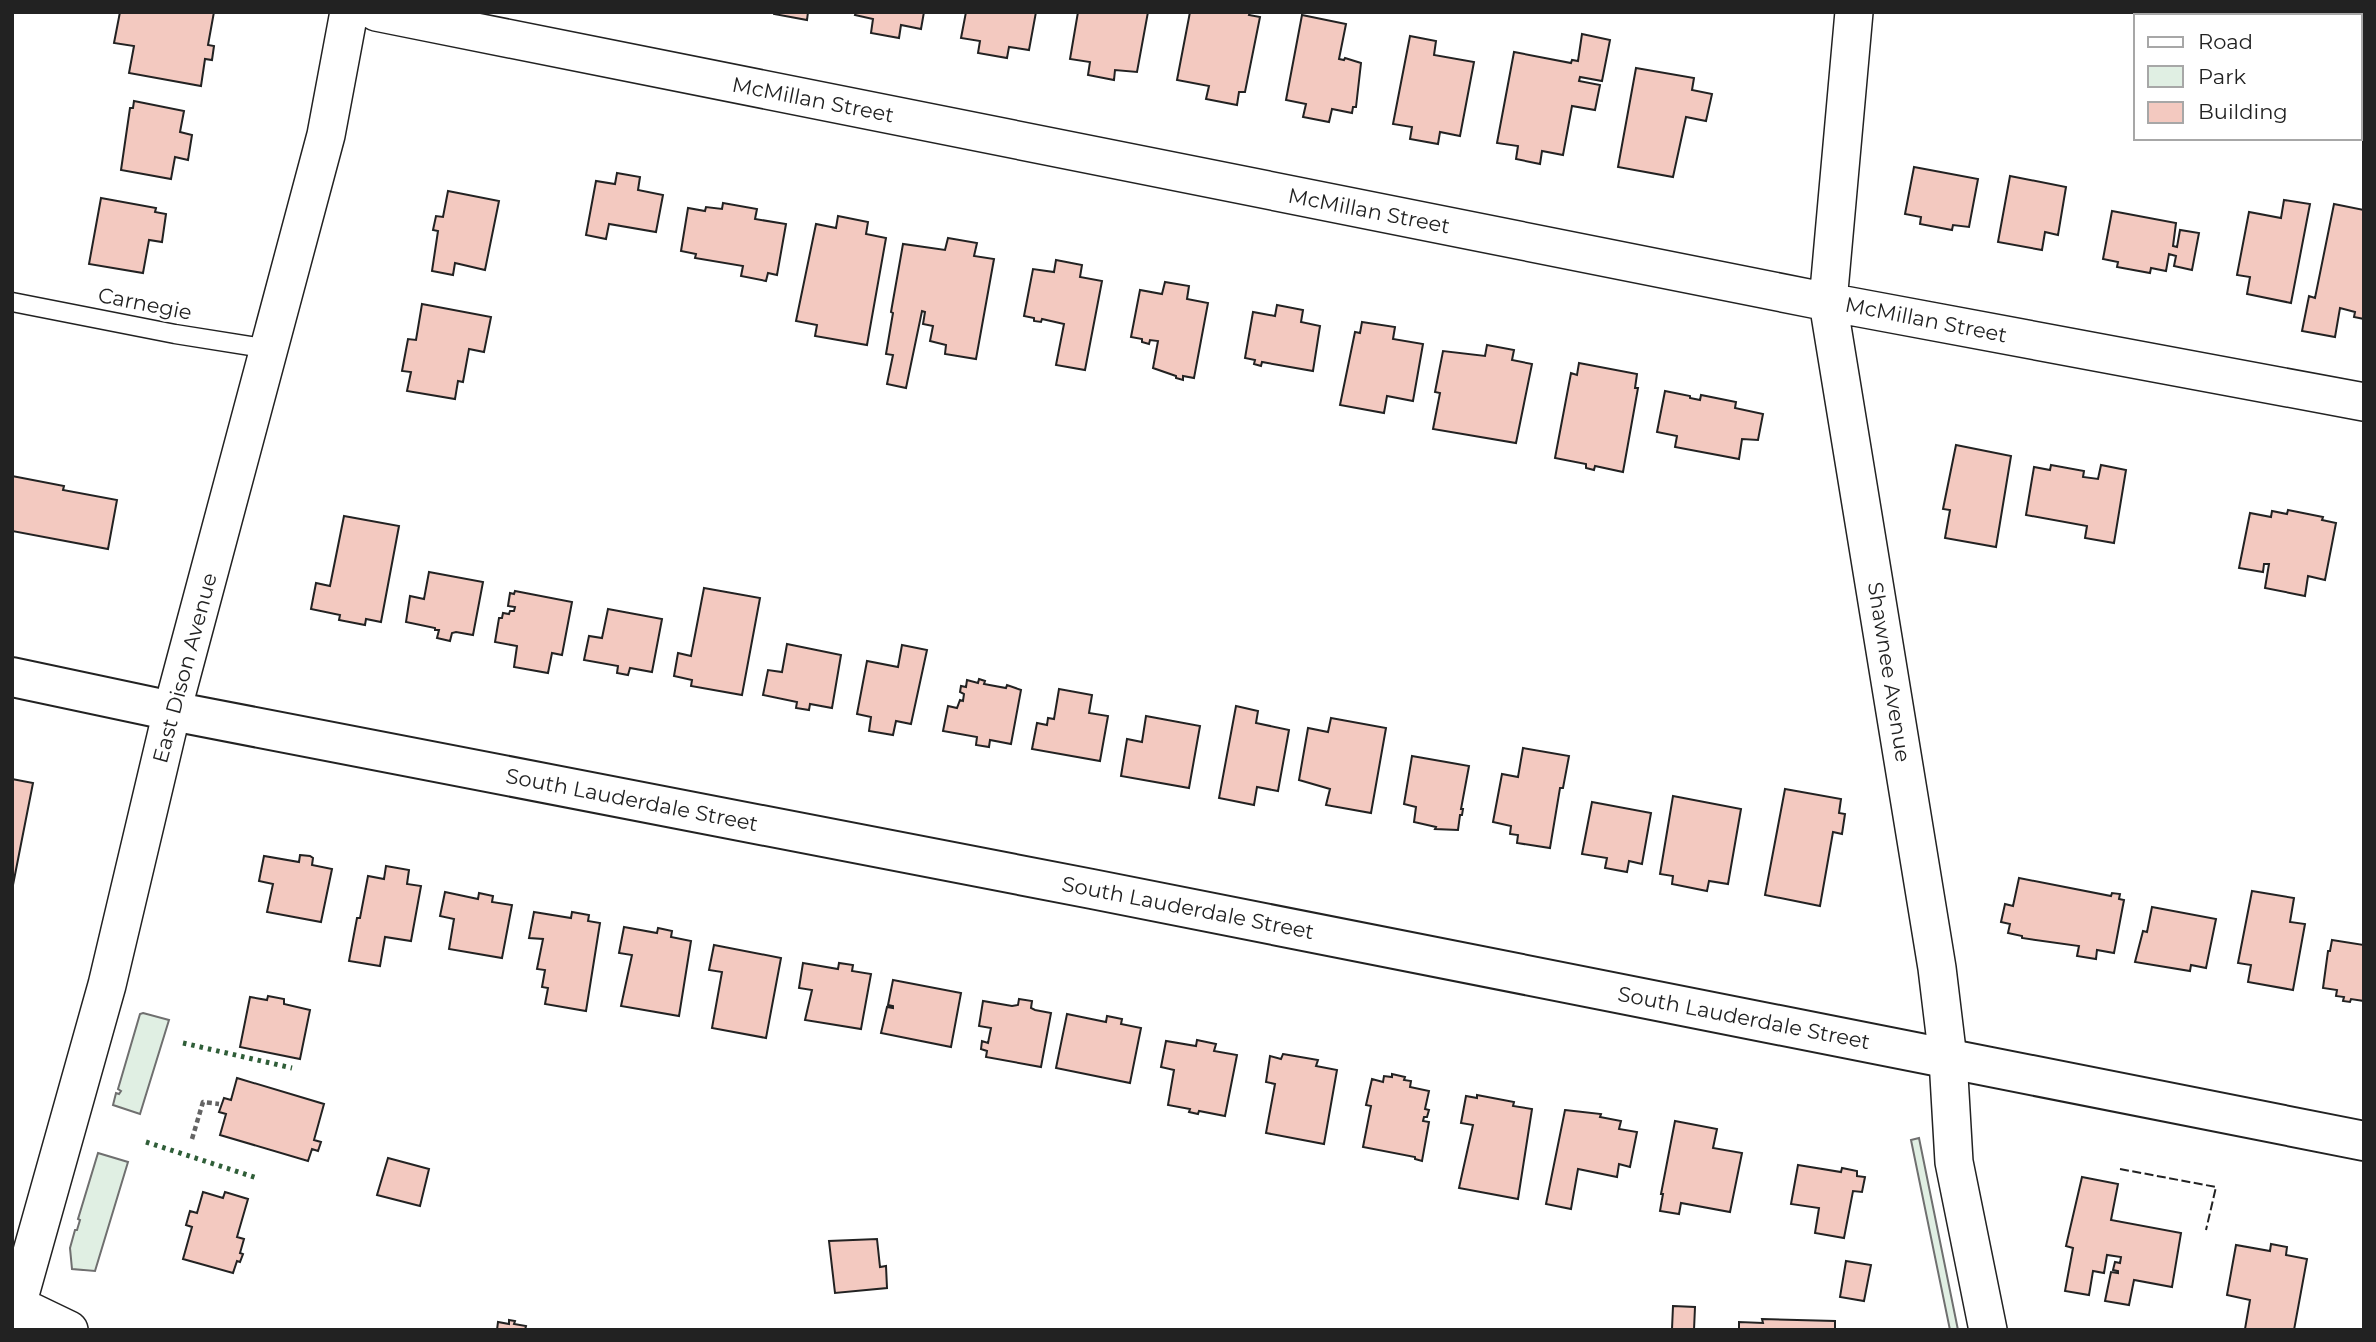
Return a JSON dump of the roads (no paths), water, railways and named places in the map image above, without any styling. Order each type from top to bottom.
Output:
[{"type":"street","name":"East Dison Avenue","points":[[15,1314],[107,985],[172,711],[326,135],[349,12]]},
{"type":"street","name":"McMillan Street","points":[[376,12],[1828,302],[2364,402]]},
{"type":"street","name":"Shawnee Avenue","points":[[1854,12],[1828,302],[1935,955],[1948,1059],[1954,1162],[1988,1330]]},
{"type":"street","name":"South Lauderdale Street","points":[[12,677],[172,711],[1106,892],[2364,1141]]},
{"type":"street","points":[[15,1314],[69,1330]]},
{"type":"lane","name":"Carnegie","points":[[12,302],[174,334],[269,349]]}]
